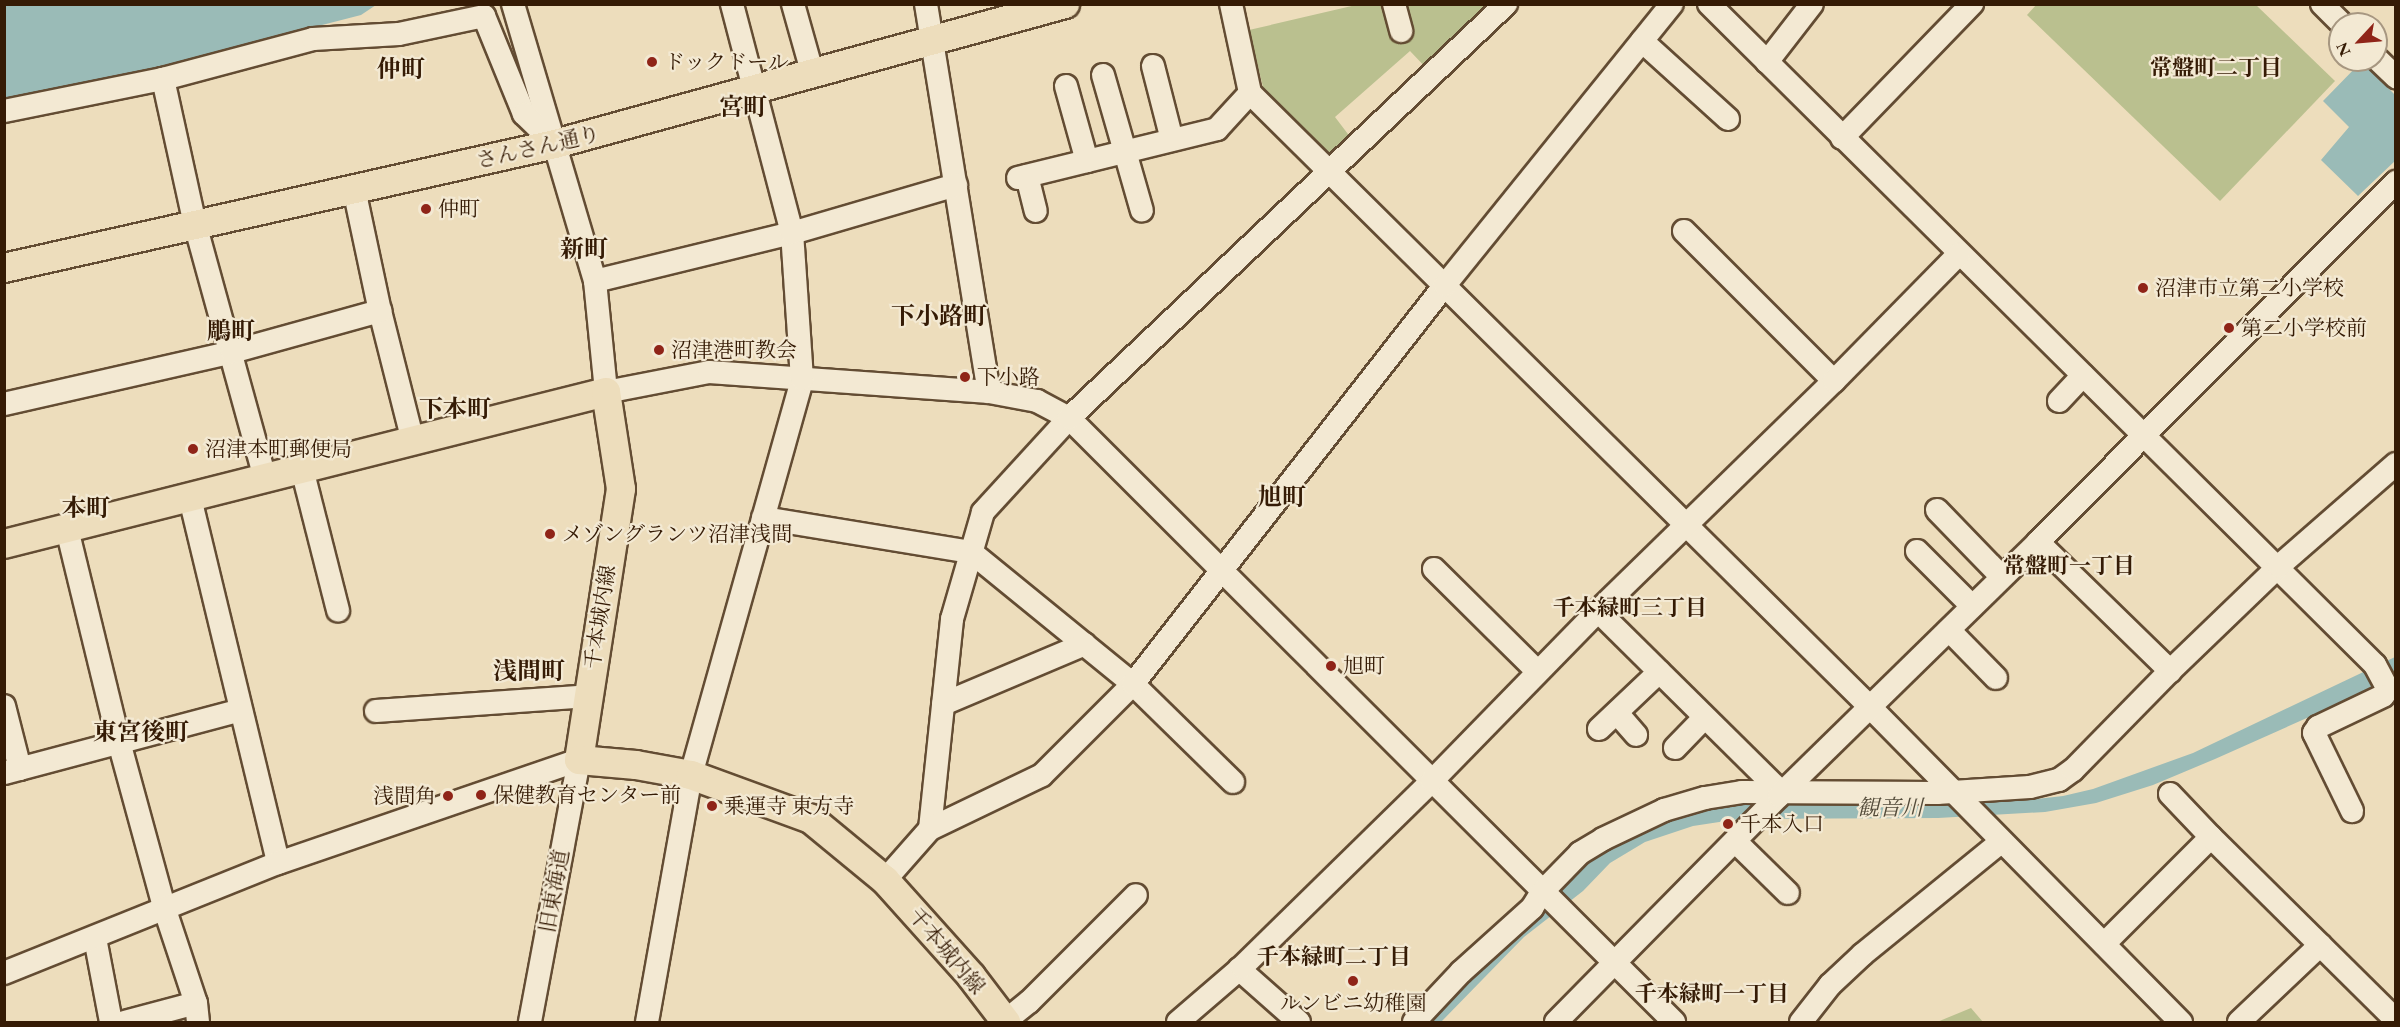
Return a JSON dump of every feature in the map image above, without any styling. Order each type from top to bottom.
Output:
[{"type":"main road","name":"さんさん通り","points":[[4,268],[555,144],[933,43],[1065,4]]},
{"type":"main road","points":[[6,538],[67,529],[606,392]]},
{"type":"main road","name":"千本城内線","points":[[606,392],[621,489],[579,760],[636,765],[691,775],[811,819],[885,880],[971,976],[1005,1022]]},
{"type":"street","points":[[513,4],[596,281],[606,392],[709,372],[989,392],[1037,401],[1069,418],[1674,1023]]},
{"type":"street","points":[[647,1023],[691,775],[802,379],[792,233],[732,4]]},
{"type":"street","points":[[793,4],[813,75]]},
{"type":"street","points":[[926,4],[989,392]]},
{"type":"street","points":[[1232,4],[1250,93],[1870,707],[2181,1023]]},
{"type":"street","points":[[1394,4],[1401,32]]},
{"type":"street","points":[[930,829],[952,619],[983,512],[1069,418],[1506,4]]},
{"type":"street","points":[[885,880],[930,829],[1042,775],[1133,684],[1445,285],[1672,4]]},
{"type":"street","points":[[1709,4],[1959,255],[2279,566],[2372,661],[2386,686],[2387,691],[2383,696],[2318,727],[2314,732],[2352,811]]},
{"type":"street","points":[[1767,62],[1812,4]]},
{"type":"street","points":[[1842,138],[1972,4]]},
{"type":"street","points":[[4,111],[163,79],[313,39],[399,34],[484,16],[524,114],[555,144]]},
{"type":"street","points":[[1642,41],[1728,119]]},
{"type":"street","points":[[1153,66],[1172,140]]},
{"type":"street","points":[[1103,75],[1142,212]]},
{"type":"street","points":[[163,79],[195,225],[265,478]]},
{"type":"street","points":[[1066,86],[1087,161]]},
{"type":"street","points":[[1036,211],[1023,177],[1217,129],[1250,93]]},
{"type":"street","points":[[1556,1023],[1781,794],[2144,436],[2396,182]]},
{"type":"street","points":[[596,281],[792,233],[956,185]]},
{"type":"street","points":[[354,189],[380,311],[413,441]]},
{"type":"street","points":[[1684,231],[1834,381]]},
{"type":"street","points":[[1178,1023],[1239,969],[1432,781],[1598,611],[1834,381],[1959,255]]},
{"type":"street","points":[[4,404],[232,352],[380,311]]},
{"type":"street","points":[[2059,401],[2083,375]]},
{"type":"street","points":[[1414,1023],[1461,972],[1532,908],[1580,853],[1650,816],[1681,804],[1725,794],[1954,793],[2030,788],[2059,780],[2074,779],[2170,671],[2279,566],[2396,464]]},
{"type":"street","points":[[302,469],[338,610]]},
{"type":"street","points":[[190,498],[278,863]]},
{"type":"street","points":[[1937,510],[2002,576]]},
{"type":"street","points":[[763,518],[971,552],[1133,684],[1233,782]]},
{"type":"street","points":[[67,529],[119,742],[165,910],[197,1013],[125,1023]]},
{"type":"street","points":[[2037,542],[2170,671]]},
{"type":"street","points":[[1917,551],[1972,606]]},
{"type":"street","points":[[1434,569],[1538,672]]},
{"type":"street","points":[[1598,611],[1781,794]]},
{"type":"street","points":[[1949,630],[1996,678]]},
{"type":"street","points":[[943,704],[1084,644]]},
{"type":"street","points":[[1599,729],[1659,672]]},
{"type":"street","points":[[376,711],[588,696]]},
{"type":"street","points":[[4,706],[12,771],[240,710]]},
{"type":"street","points":[[1617,713],[1636,735]]},
{"type":"street","points":[[1675,748],[1704,718]]},
{"type":"street","points":[[4,974],[278,863],[579,760]]},
{"type":"street","name":"旧東海道","points":[[530,1023],[579,760]]},
{"type":"street","points":[[2170,794],[2396,1020]]},
{"type":"street","points":[[2104,944],[2211,837]]},
{"type":"street","points":[[1735,841],[1788,893]]},
{"type":"street","points":[[1801,1023],[1830,985],[1863,954],[2001,842]]},
{"type":"street","points":[[1005,1022],[1029,1002],[1136,895]]},
{"type":"street","points":[[95,938],[111,1023]]},
{"type":"street","points":[[2240,1023],[2320,945]]},
{"type":"street","points":[[1239,969],[1299,1023]]},
{"type":"green space","points":[[2037,4],[2256,5],[2335,81],[2220,201],[2027,15]]},
{"type":"green space","points":[[1356,5],[1505,5],[1429,71],[1410,51],[1335,117],[1354,142],[1331,167],[1266,99],[1249,30]]},
{"type":"green space","points":[[1971,1008],[1983,1022],[1937,1022]]},
{"type":"water","points":[[5,5],[376,5],[361,15],[166,65],[48,94],[5,100]]},
{"type":"water","points":[[2351,72],[2373,72],[2395,95],[2396,160],[2358,196],[2321,160],[2349,127],[2323,101]]},
{"type":"water","name":"観音川","points":[[2395,657],[2395,677],[2374,688],[2153,785],[2096,803],[2045,812],[1938,818],[1739,819],[1693,826],[1645,842],[1610,863],[1583,891],[1524,937],[1441,1022],[1424,1022],[1600,848],[1710,802],[2020,801],[2063,796],[2093,789],[2193,753]]},
{"type":"place","name":"ドックドール","points":[[652,62]]},
{"type":"place","name":"仲町","points":[[426,209]]},
{"type":"place","name":"沼津市立第二小学校","points":[[2143,288]]},
{"type":"place","name":"第二小学校前","points":[[2229,328]]},
{"type":"place","name":"沼津港町教会","points":[[659,350]]},
{"type":"place","name":"下小路","points":[[965,377]]},
{"type":"place","name":"沼津本町郵便局","points":[[193,449]]},
{"type":"place","name":"メゾングランツ沼津浅間","points":[[550,534]]},
{"type":"place","name":"旭町","points":[[1331,666]]},
{"type":"place","name":"保健教育センター前","points":[[481,795]]},
{"type":"place","name":"浅間角","points":[[448,796]]},
{"type":"place","name":"乗運寺 東方寺","points":[[712,806]]},
{"type":"place","name":"千本入口","points":[[1728,824]]},
{"type":"place","name":"ルンビニ幼稚園","points":[[1353,981]]},
{"type":"district","name":"常盤町二丁目","points":[[2216,68]]},
{"type":"district","name":"仲町","points":[[401,69]]},
{"type":"district","name":"宮町","points":[[743,107]]},
{"type":"district","name":"新町","points":[[584,249]]},
{"type":"district","name":"下小路町","points":[[939,316]]},
{"type":"district","name":"鵰町","points":[[231,331]]},
{"type":"district","name":"下本町","points":[[455,409]]},
{"type":"district","name":"旭町","points":[[1282,497]]},
{"type":"district","name":"本町","points":[[86,508]]},
{"type":"district","name":"常盤町一丁目","points":[[2069,566]]},
{"type":"district","name":"千本緑町三丁目","points":[[1630,608]]},
{"type":"district","name":"浅間町","points":[[529,671]]},
{"type":"district","name":"東宮後町","points":[[141,732]]},
{"type":"district","name":"千本緑町二丁目","points":[[1334,957]]},
{"type":"district","name":"千本緑町一丁目","points":[[1712,994]]}]
